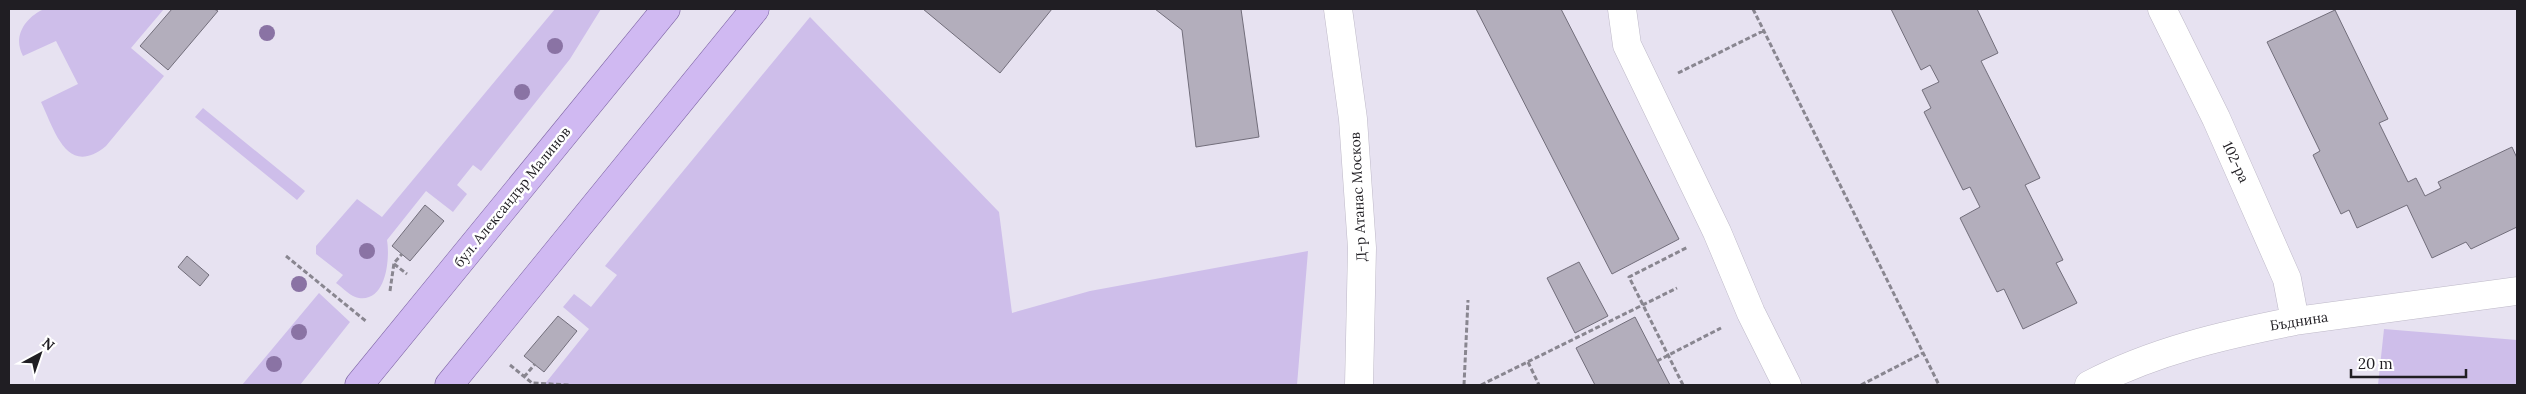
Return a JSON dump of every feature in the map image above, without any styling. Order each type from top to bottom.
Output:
[{"type":"main road","name":"бул. Александър Малинов","points":[[358,385],[666,9]]},
{"type":"main road","points":[[449,385],[756,9]]},
{"type":"street","name":"Д-р Атанас Москов","points":[[1338,9],[1353,119],[1362,248],[1359,385]]},
{"type":"street","points":[[1622,9],[1627,45],[1717,232],[1751,313],[1787,385]]},
{"type":"street","name":"102-ра","points":[[2167,10],[2287,279],[2295,321]]},
{"type":"street","name":"Бъднина","points":[[2089,385],[2125,367],[2188,345],[2295,321],[2517,291]]},
{"type":"path","points":[[1753,9],[1939,385]]},
{"type":"path","points":[[1648,88],[1763,32]]},
{"type":"path","points":[[1684,385],[1629,278],[1717,232]]},
{"type":"path","points":[[389,296],[394,263],[402,254]]},
{"type":"path","points":[[286,256],[368,324]]},
{"type":"path","points":[[394,263],[408,274]]},
{"type":"path","points":[[1481,385],[1677,288]]},
{"type":"path","points":[[1464,385],[1468,300]]},
{"type":"path","points":[[1657,361],[1751,313]]},
{"type":"path","points":[[1861,385],[1923,353]]},
{"type":"path","points":[[507,362],[531,384],[570,385]]},
{"type":"path","points":[[1528,362],[1539,385]]},
{"type":"path","points":[[524,377],[535,364]]},
{"type":"shaded area","points":[[44,9],[164,9],[131,48],[164,76],[106,146],[93,154],[81,157],[72,154],[64,147],[57,137],[41,102],[78,84],[56,41],[23,56],[20,49],[20,34],[23,28],[37,12]]},
{"type":"shaded area","points":[[555,9],[601,9],[570,59],[481,171],[473,165],[457,185],[467,194],[453,212],[426,191],[387,240],[388,257],[385,277],[376,293],[368,297],[359,298],[350,294],[336,283],[343,275],[316,254],[316,246],[357,199],[382,217]]},
{"type":"shaded area","points":[[810,17],[999,212],[1012,313],[1090,291],[1308,251],[1297,385],[544,385],[589,329],[563,307],[574,294],[591,307],[617,275],[605,266]]},
{"type":"shaded area","points":[[203,108],[305,191],[297,200],[195,117]]},
{"type":"shaded area","points":[[319,293],[350,322],[300,385],[242,385]]},
{"type":"shaded area","points":[[2384,329],[2517,340],[2517,385],[2378,385]]},
{"type":"building","points":[[172,9],[214,9],[218,11],[168,70],[140,46]]},
{"type":"building","points":[[923,9],[1052,9],[1000,73]]},
{"type":"building","points":[[1155,9],[1241,9],[1259,137],[1196,147],[1182,30]]},
{"type":"building","points":[[1476,9],[1561,9],[1679,239],[1612,274]]},
{"type":"building","points":[[1891,9],[1977,9],[1998,53],[1981,61],[2040,178],[2025,185],[2063,260],[2056,263],[2077,303],[2023,329],[2004,289],[1997,292],[1960,218],[1980,207],[1970,187],[1963,190],[1924,112],[1931,108],[1922,90],[1939,82],[1930,65],[1921,70]]},
{"type":"building","points":[[2335,10],[2388,119],[2379,123],[2408,182],[2416,178],[2425,196],[2441,188],[2438,182],[2512,147],[2517,158],[2517,227],[2471,249],[2466,242],[2432,258],[2407,205],[2357,228],[2349,210],[2341,214],[2313,155],[2320,151],[2267,42]]},
{"type":"building","points":[[425,205],[444,221],[410,261],[392,246]]},
{"type":"building","points":[[187,256],[209,275],[200,286],[178,267]]},
{"type":"building","points":[[1579,262],[1608,316],[1575,333],[1547,278]]},
{"type":"building","points":[[558,316],[577,331],[544,372],[524,356]]},
{"type":"building","points":[[1635,317],[1670,385],[1595,385],[1576,348]]}]
